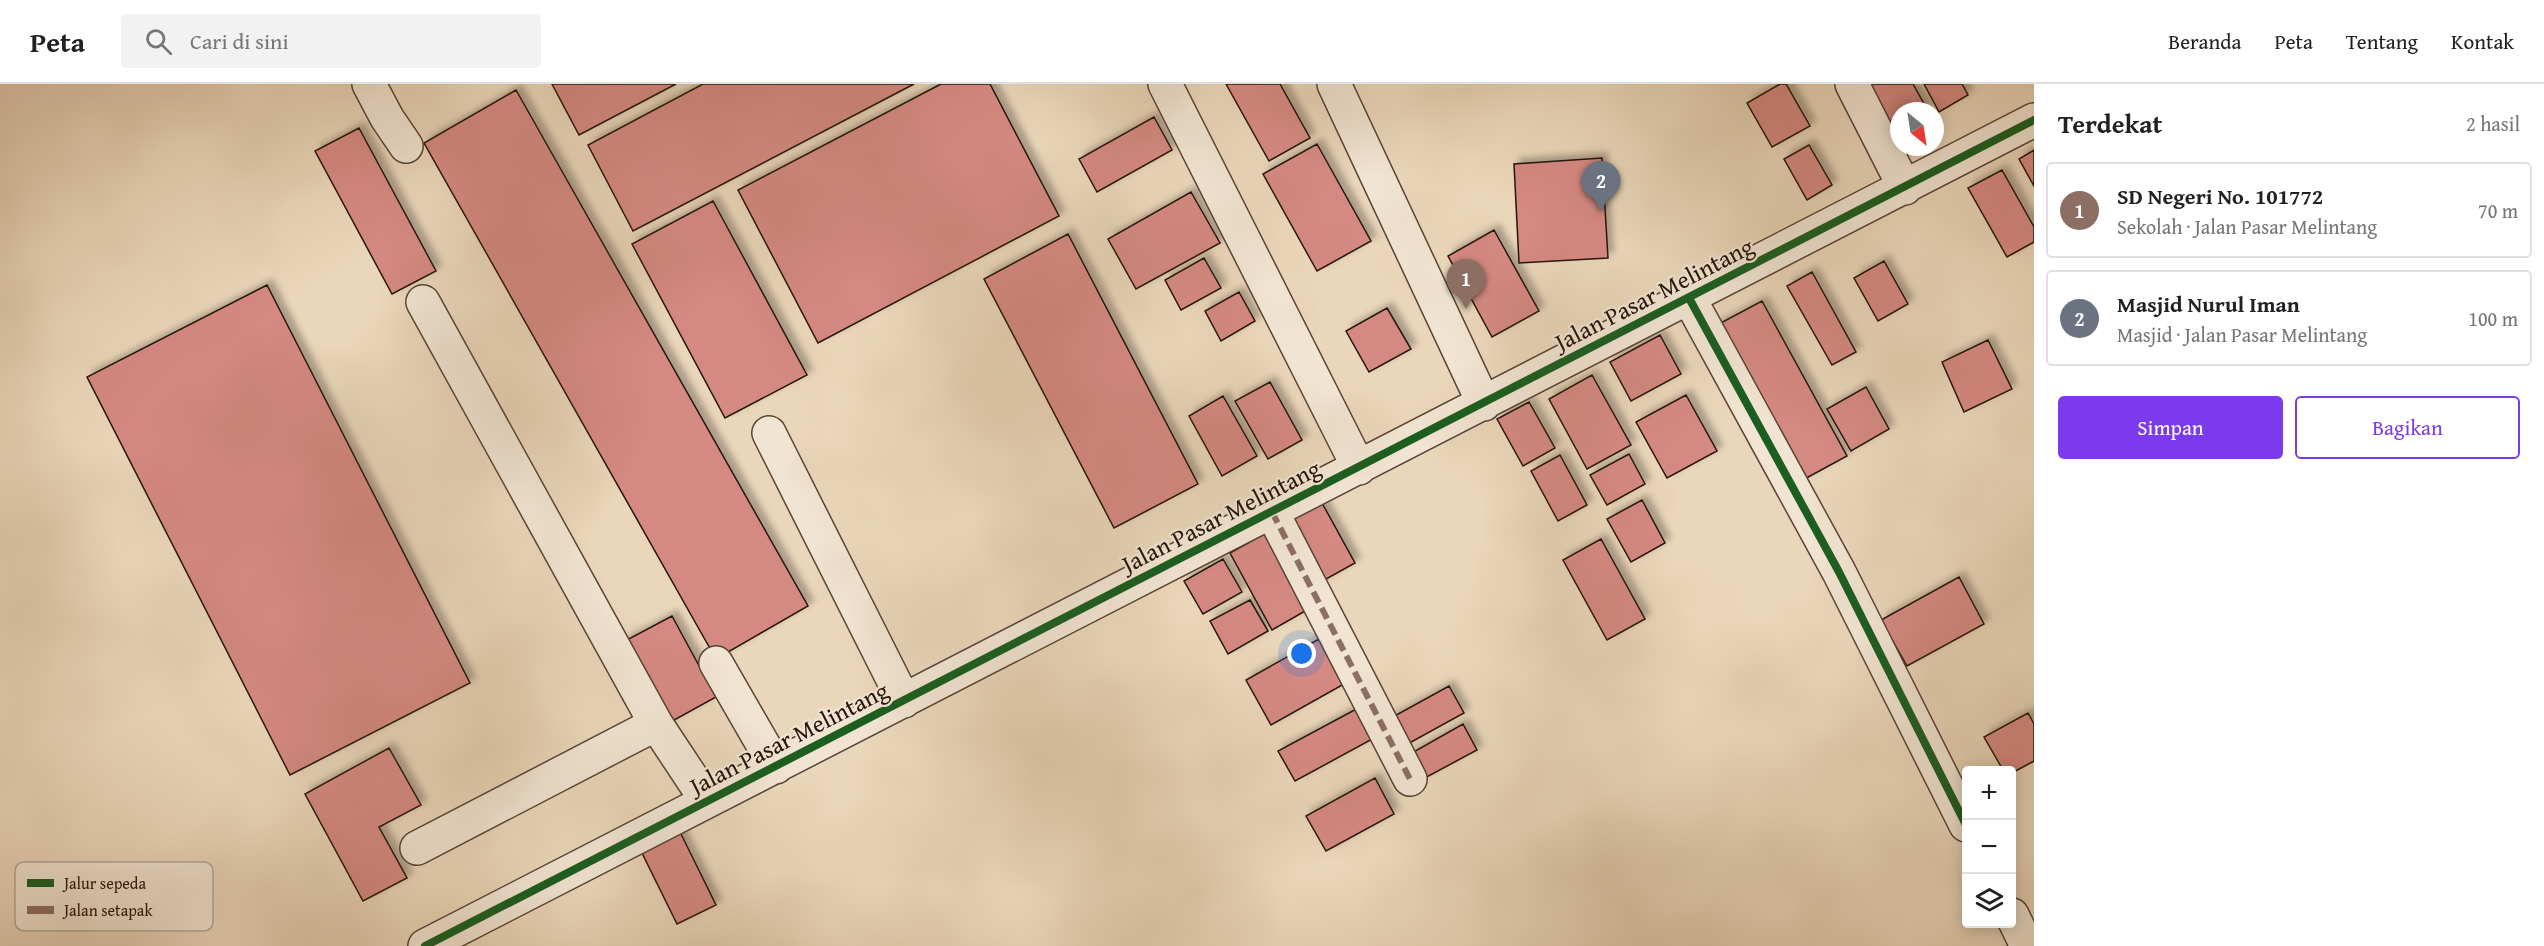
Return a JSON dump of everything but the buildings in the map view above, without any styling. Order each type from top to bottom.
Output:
[{"type":"street","points":[[369,84],[387,118],[406,146]]},
{"type":"street","points":[[1165,84],[1359,468]]},
{"type":"street","points":[[1334,84],[1484,404]]},
{"type":"street","points":[[1852,84],[1905,188]]},
{"type":"street","name":"Jalan Pasar Melintang","points":[[425,946],[2034,120]]},
{"type":"street","points":[[1689,298],[1839,572],[1963,820]]},
{"type":"street","points":[[423,302],[656,724],[707,801]]},
{"type":"street","points":[[769,433],[904,701]]},
{"type":"street","points":[[1272,512],[1410,779]]},
{"type":"street","points":[[716,663],[776,767]]},
{"type":"street","points":[[417,848],[656,724]]},
{"type":"street","points":[[2016,923],[2027,946]]},
{"type":"marked path","points":[[1272,512],[1410,779]]},
{"type":"cycle path","points":[[425,946],[2034,120]]},
{"type":"cycle path","points":[[1689,298],[1839,572],[1963,820]]},
{"type":"place","name":"Masjid Nurul Iman","points":[[1601,211]]},
{"type":"place","name":"SD Negeri No. 101772","points":[[1466,309]]}]
